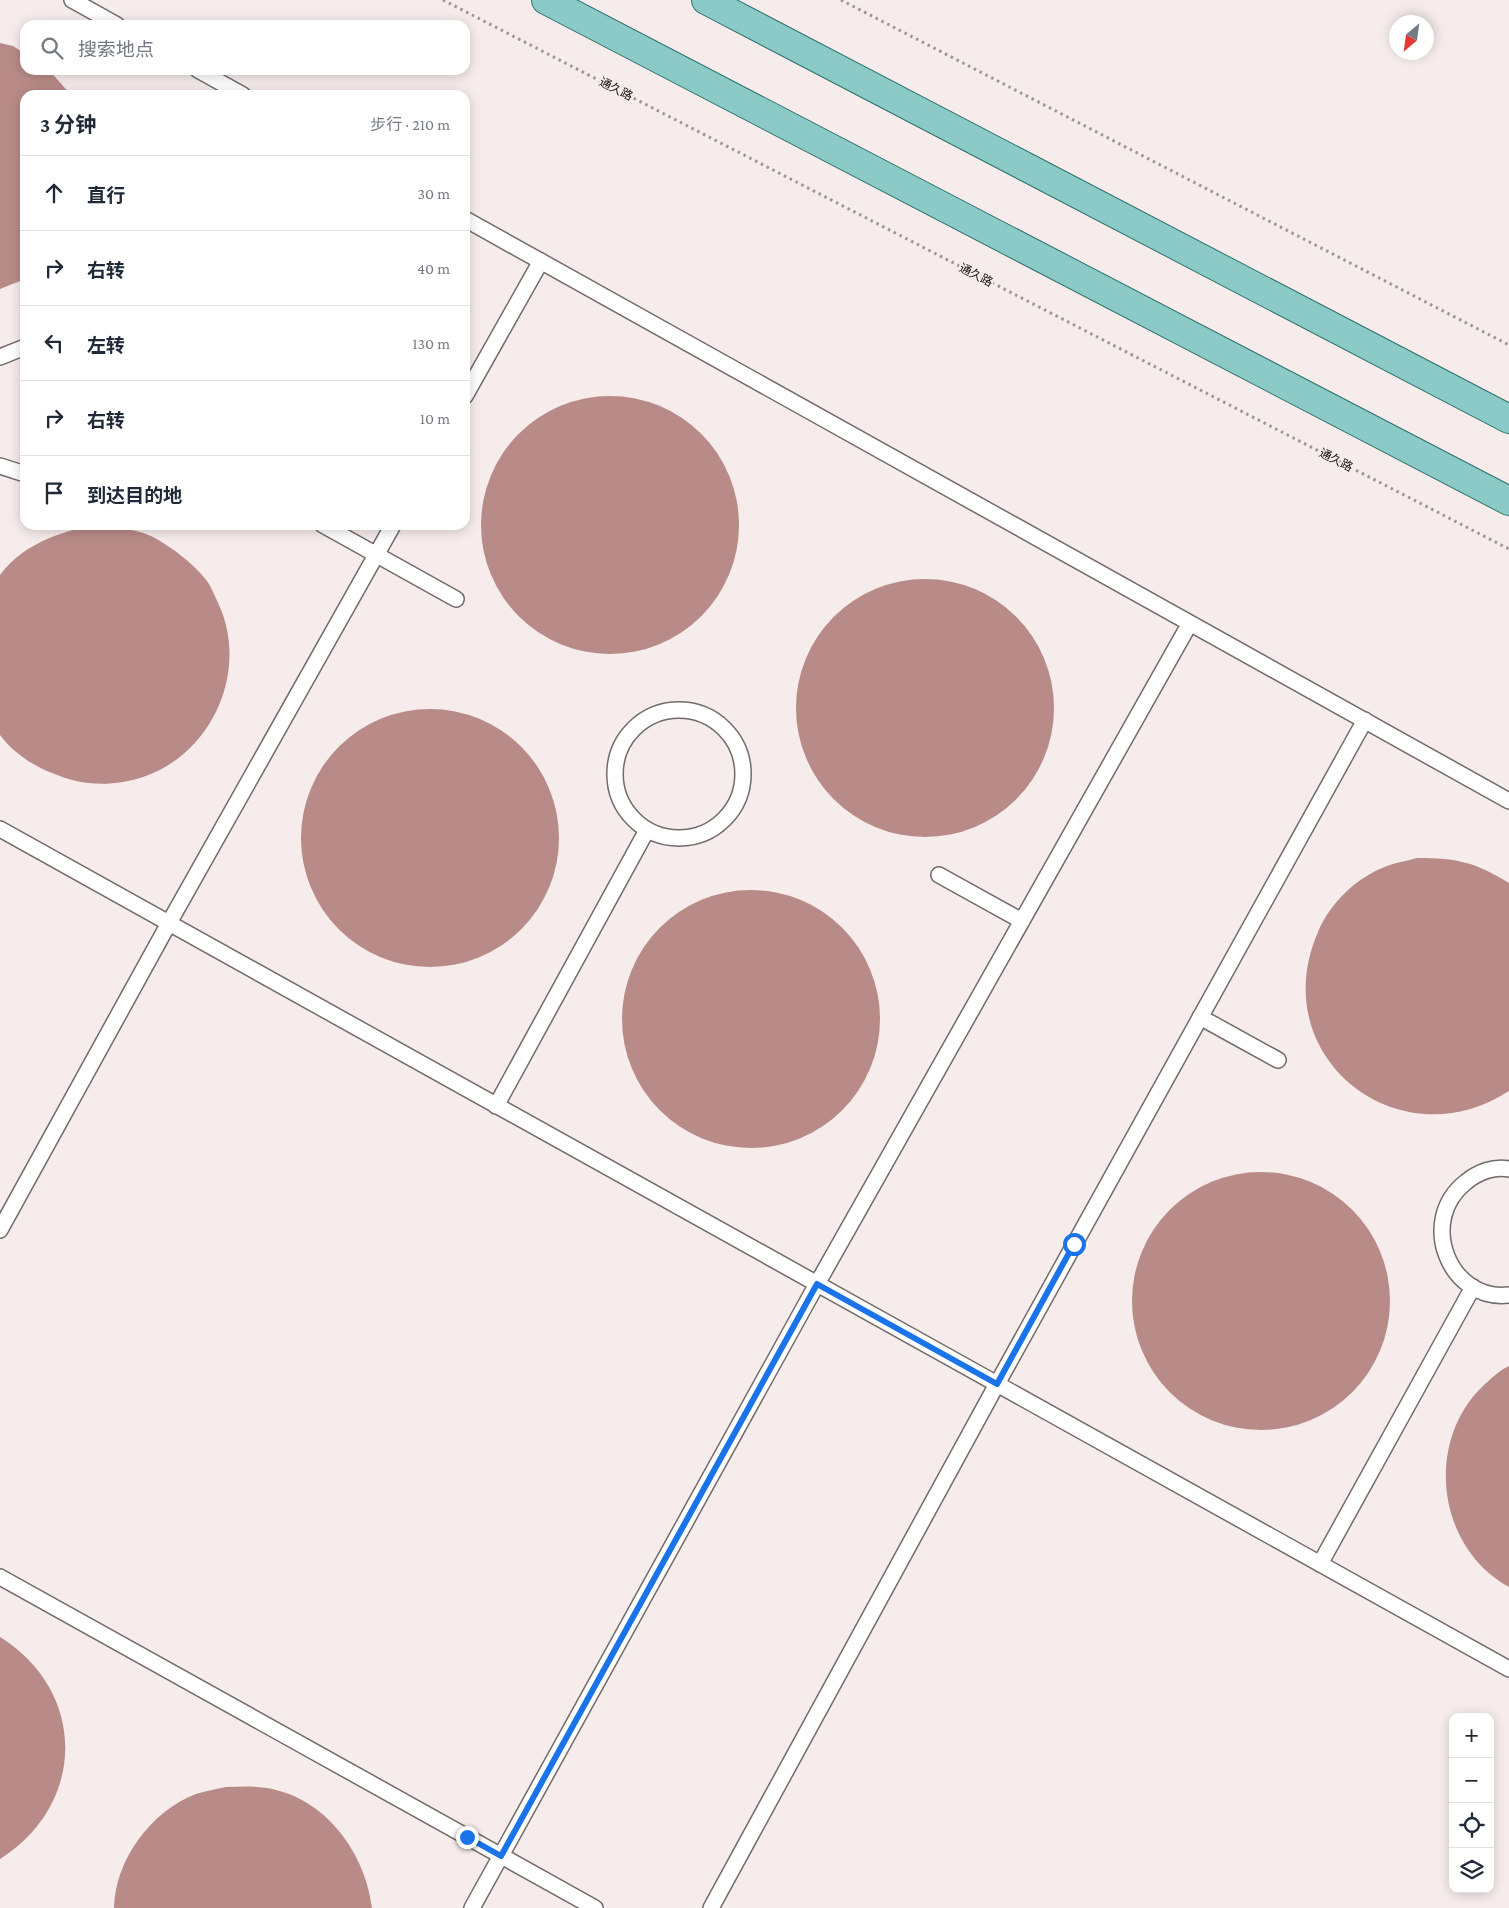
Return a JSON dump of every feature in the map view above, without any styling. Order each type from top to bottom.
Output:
[{"type":"main road","points":[[546,0],[1509,501]]},
{"type":"main road","points":[[706,0],[1509,419]]},
{"type":"lane","points":[[72,0],[108,20]]},
{"type":"lane","points":[[207,75],[234,90]]},
{"type":"lane","points":[[470,222],[1509,801]]},
{"type":"lane","points":[[470,387],[541,261]]},
{"type":"lane","points":[[0,357],[20,349]]},
{"type":"lane","points":[[0,467],[20,473]]},
{"type":"lane","points":[[332,530],[456,599]]},
{"type":"lane","points":[[0,1230],[169,923],[390,530]]},
{"type":"lane","points":[[472,1908],[817,1284],[1190,623]]},
{"type":"lane","points":[[674,710],[701,714],[721,726],[738,748],[743,771],[740,796],[723,822],[701,835],[673,839],[647,830],[627,812],[615,784],[617,755],[630,731],[650,716],[674,710]]},
{"type":"lane","points":[[711,1908],[997,1384],[1365,720]]},
{"type":"lane","points":[[0,830],[1509,1669]]},
{"type":"lane","points":[[496,1106],[647,830]]},
{"type":"lane","points":[[939,875],[1022,921]]},
{"type":"lane","points":[[1200,1017],[1278,1060]]},
{"type":"lane","points":[[1509,1169],[1500,1167],[1476,1174],[1456,1189],[1443,1212],[1441,1241],[1453,1270],[1473,1287],[1499,1296],[1509,1295]]},
{"type":"lane","points":[[1320,1564],[1473,1287]]},
{"type":"lane","points":[[0,1577],[595,1908]]},
{"type":"path","name":"通久路","points":[[443,0],[1509,550]]},
{"type":"path","points":[[840,0],[1509,345]]},
{"type":"shaded area","points":[[0,43],[13,46],[20,51],[20,75],[53,75],[67,90],[20,90],[20,281],[0,289]]},
{"type":"shaded area","points":[[610,396],[635,399],[671,411],[701,434],[724,464],[736,500],[739,525],[736,550],[724,586],[701,616],[671,639],[635,651],[610,654],[585,651],[549,639],[519,616],[496,586],[484,550],[481,525],[484,500],[496,464],[519,434],[549,411],[585,399]]},
{"type":"shaded area","points":[[74,530],[131,530],[151,536],[174,550],[195,568],[207,581],[219,605],[227,630],[229,656],[226,682],[218,707],[205,730],[188,750],[167,766],[143,777],[118,783],[101,784],[76,781],[44,770],[24,758],[7,744],[0,735],[0,575],[8,565],[27,550],[60,534]]},
{"type":"shaded area","points":[[925,579],[950,582],[974,589],[996,601],[1016,617],[1032,637],[1044,659],[1051,683],[1054,708],[1051,733],[1044,757],[1032,779],[1016,799],[996,815],[974,827],[950,834],[925,837],[900,834],[876,827],[854,815],[834,799],[818,779],[806,757],[799,733],[796,708],[799,683],[806,659],[818,637],[834,617],[854,601],[876,589],[900,582]]},
{"type":"shaded area","points":[[430,709],[455,712],[479,719],[501,731],[521,747],[537,767],[549,789],[556,813],[559,838],[556,863],[549,887],[537,909],[521,929],[501,945],[479,957],[455,964],[430,967],[405,964],[381,957],[359,945],[339,929],[323,909],[311,887],[304,863],[301,838],[304,813],[311,789],[323,767],[339,747],[359,731],[381,719],[405,712]]},
{"type":"shaded area","points":[[1417,858],[1455,860],[1486,870],[1509,883],[1509,1091],[1467,1110],[1425,1114],[1386,1105],[1352,1085],[1325,1056],[1309,1019],[1306,977],[1318,932],[1323,921],[1337,901],[1365,877],[1391,865]]},
{"type":"shaded area","points":[[751,890],[776,893],[800,900],[822,912],[842,928],[858,948],[870,970],[877,994],[880,1019],[877,1044],[870,1068],[858,1090],[842,1110],[822,1126],[800,1138],[776,1145],[751,1148],[726,1145],[702,1138],[680,1126],[660,1110],[644,1090],[632,1068],[625,1044],[622,1019],[625,994],[632,970],[644,948],[660,928],[680,912],[702,900],[726,893]]},
{"type":"shaded area","points":[[1261,1172],[1286,1175],[1310,1182],[1332,1194],[1352,1210],[1368,1230],[1380,1252],[1387,1276],[1390,1301],[1387,1326],[1380,1350],[1368,1372],[1352,1392],[1332,1408],[1310,1420],[1286,1427],[1261,1430],[1236,1427],[1212,1420],[1190,1408],[1170,1392],[1154,1372],[1142,1350],[1135,1326],[1132,1301],[1135,1276],[1142,1252],[1154,1230],[1170,1210],[1190,1194],[1212,1182],[1236,1175]]},
{"type":"shaded area","points":[[1509,1366],[1509,1587],[1485,1569],[1466,1546],[1453,1520],[1447,1492],[1447,1462],[1453,1434],[1466,1407],[1485,1384]]},
{"type":"shaded area","points":[[0,1637],[29,1660],[49,1687],[61,1716],[65,1748],[61,1779],[49,1809],[29,1836],[0,1859]]},
{"type":"shaded area","points":[[226,1787],[253,1787],[280,1791],[301,1799],[319,1811],[336,1827],[360,1865],[368,1886],[372,1908],[114,1908],[121,1872],[138,1839],[164,1812],[180,1802],[196,1794]]},
{"type":"route","points":[[467,1837],[501,1856],[817,1284],[997,1384],[1074,1244]]}]
